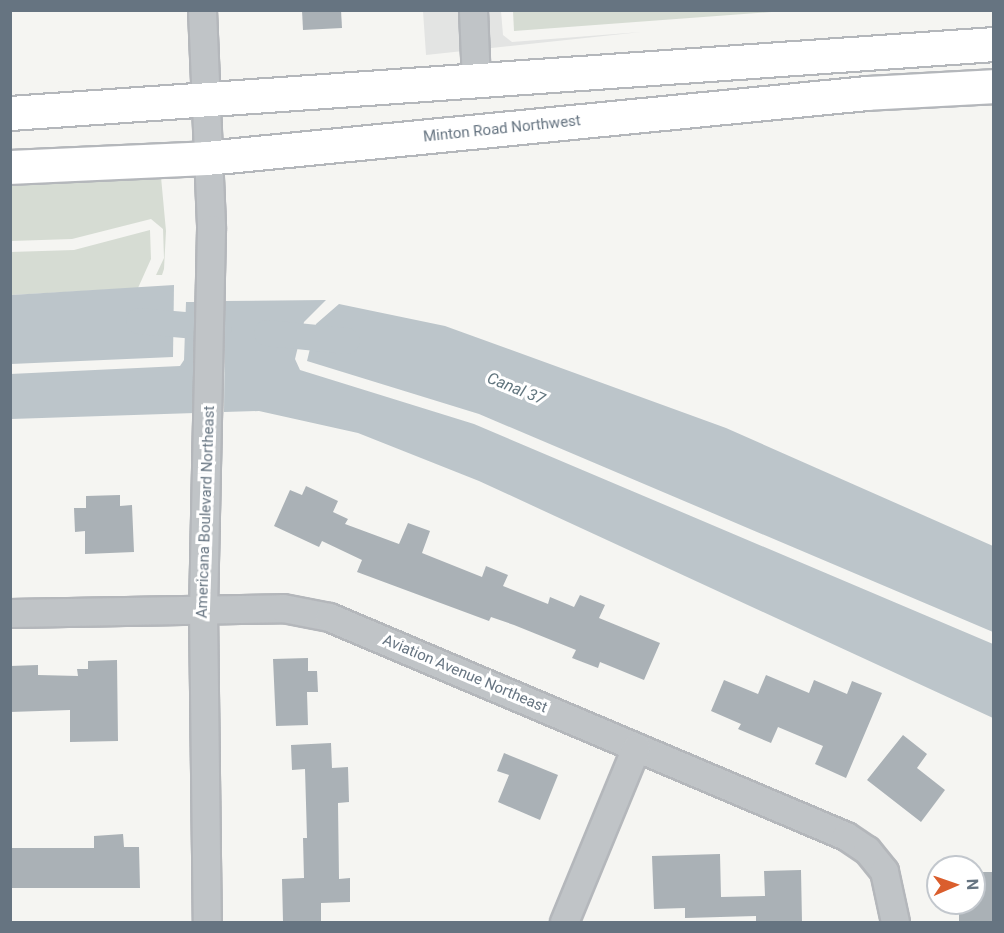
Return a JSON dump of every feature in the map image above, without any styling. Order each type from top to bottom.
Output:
[{"type":"main road","points":[[10,113],[205,102],[993,44]]},
{"type":"main road","name":"Minton Road Northwest","points":[[10,167],[206,158],[854,94],[993,86]]},
{"type":"street","name":"Americana Boulevard Northeast","points":[[202,10],[206,158],[211,228],[209,421],[203,609],[207,922]]},
{"type":"street","points":[[474,10],[476,82]]},
{"type":"street","name":"Aviation Avenue Northeast","points":[[10,613],[282,608],[330,617],[846,836],[867,850],[884,871],[895,922]]},
{"type":"street","points":[[564,922],[636,747]]},
{"type":"shaded area","points":[[513,10],[784,11],[514,31]]},
{"type":"shaded area","points":[[423,11],[501,11],[503,35],[512,42],[641,32],[426,55]]},
{"type":"shaded area","points":[[161,177],[166,231],[164,269],[162,275],[156,275],[164,258],[163,229],[151,219],[72,239],[11,241],[11,186]]},
{"type":"shaded area","points":[[150,230],[151,259],[138,288],[11,295],[10,252],[74,250]]},
{"type":"water","points":[[174,285],[173,357],[11,364],[11,295]]},
{"type":"water","points":[[326,300],[304,322],[295,359],[300,370],[474,424],[993,644],[993,718],[479,481],[358,433],[259,411],[224,412],[225,301]]},
{"type":"water","points":[[186,302],[196,302],[195,413],[11,419],[10,374],[180,366],[184,360]]},
{"type":"water","points":[[339,304],[445,326],[726,428],[993,546],[993,632],[479,414],[307,361],[316,324]]},
{"type":"building","points":[[302,10],[341,10],[342,28],[303,30]]},
{"type":"building","points":[[306,486],[338,501],[333,512],[348,519],[345,524],[399,544],[408,523],[430,531],[422,553],[482,577],[486,566],[508,575],[503,586],[548,604],[550,597],[574,607],[580,595],[605,605],[599,618],[660,643],[644,680],[600,662],[598,668],[572,658],[576,650],[514,625],[491,617],[489,621],[357,572],[362,560],[322,541],[319,547],[274,526],[290,490],[302,495]]},
{"type":"building","points":[[120,495],[120,506],[132,505],[134,552],[85,554],[85,531],[75,532],[74,508],[86,508],[86,496]]},
{"type":"building","points":[[308,658],[308,671],[317,671],[318,692],[307,692],[308,725],[276,726],[273,659]]},
{"type":"building","points":[[117,660],[118,741],[70,742],[70,710],[10,712],[10,666],[38,665],[38,675],[78,676],[77,669],[88,669],[88,661]]},
{"type":"building","points":[[766,675],[809,693],[814,680],[847,694],[852,681],[882,693],[846,778],[815,764],[823,746],[778,727],[771,743],[738,729],[741,724],[711,711],[724,680],[758,694]]},
{"type":"building","points":[[903,735],[927,754],[917,768],[945,790],[921,822],[867,780]]},
{"type":"building","points":[[331,743],[332,768],[348,767],[349,802],[338,803],[339,879],[350,878],[350,902],[321,903],[321,922],[283,922],[282,879],[304,878],[303,838],[307,838],[305,769],[292,770],[291,745]]},
{"type":"building","points":[[504,753],[558,775],[540,820],[498,802],[509,775],[497,771]]},
{"type":"building","points":[[123,834],[124,847],[139,847],[140,888],[10,888],[10,848],[94,848],[94,836]]},
{"type":"building","points":[[720,854],[721,897],[765,896],[764,871],[801,870],[802,922],[756,922],[756,916],[685,918],[685,908],[654,909],[652,856]]},
{"type":"building","points":[[986,872],[993,872],[993,922],[959,922],[959,915],[986,915]]},
{"type":"waterway","name":"Canal 37","points":[[139,321],[219,328]]},
{"type":"waterway","name":"Canal 37","points":[[267,333],[347,341]]}]
